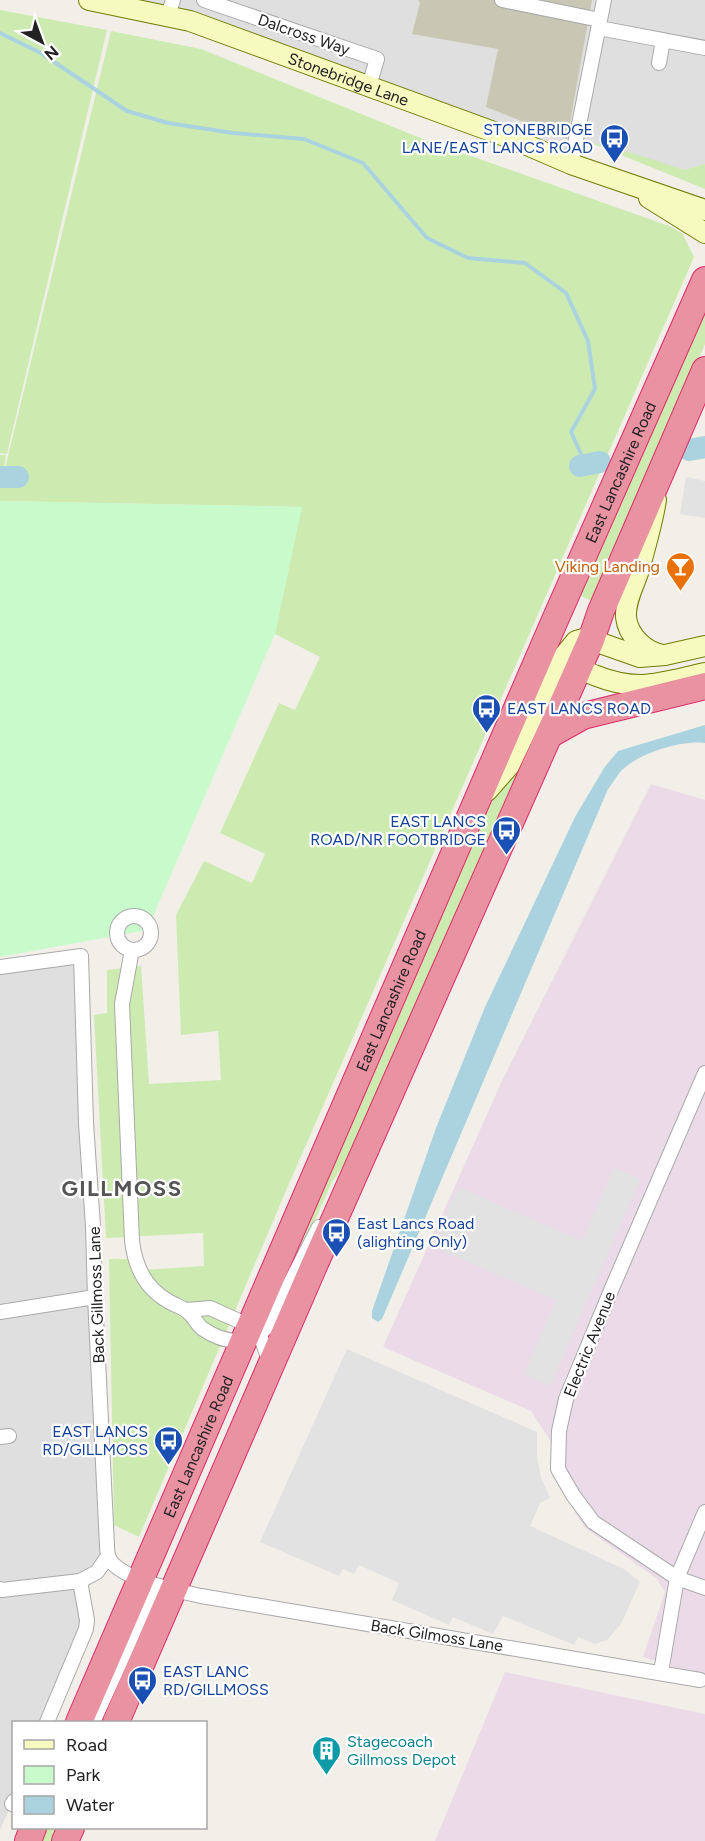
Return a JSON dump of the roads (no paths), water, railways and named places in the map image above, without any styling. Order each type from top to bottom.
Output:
[{"type":"highway","name":"East Lancashire Road","points":[[79,1721],[251,1333],[555,620],[705,280]]},
{"type":"highway","name":"East Lancashire Road","points":[[116,1721],[549,735],[571,661],[591,640],[601,611],[705,370]]},
{"type":"highway","points":[[549,735],[583,716],[705,686]]},
{"type":"street","name":"Stonebridge Lane","points":[[89,0],[171,8],[190,21],[513,139],[571,164],[705,210]]},
{"type":"street","name":"Dalcross Way","points":[[204,0],[376,59],[369,86]]},
{"type":"street","points":[[502,0],[663,40],[705,48]]},
{"type":"street","points":[[571,164],[604,0]]},
{"type":"street","points":[[659,63],[663,40]]},
{"type":"street","points":[[624,182],[705,233]]},
{"type":"street","points":[[661,474],[651,527],[627,604],[627,621],[628,627],[640,643],[648,650],[665,655]]},
{"type":"street","points":[[555,620],[557,641],[571,661],[615,683],[635,686],[653,685],[705,673]]},
{"type":"street","points":[[591,640],[640,657],[665,655],[705,646]]},
{"type":"street","points":[[476,804],[509,766],[571,661]]},
{"type":"street","points":[[132,950],[122,1004],[134,1256],[148,1286],[157,1294],[187,1310],[203,1329],[230,1341],[266,1328],[310,1243],[363,1155]]},
{"type":"street","name":"Back Gillmoss Lane","points":[[0,967],[81,956],[94,1297],[108,1556]]},
{"type":"street","name":"Electric Avenue","points":[[705,1073],[566,1399],[559,1431],[558,1469],[573,1495],[593,1522],[677,1578],[705,1588]]},
{"type":"street","points":[[0,1312],[94,1297]]},
{"type":"street","points":[[187,1310],[210,1308],[251,1333],[268,1356],[271,1368]]},
{"type":"street","points":[[661,1671],[677,1578],[705,1512]]},
{"type":"street","points":[[0,1589],[80,1581],[97,1572],[108,1556],[121,1570],[141,1579]]},
{"type":"street","name":"Back Gilmoss Lane","points":[[141,1579],[174,1589],[245,1604],[661,1671],[700,1680]]},
{"type":"street","points":[[47,1721],[86,1629],[87,1620],[80,1581]]},
{"type":"street","points":[[93,1721],[151,1598],[159,1591],[174,1589]]},
{"type":"water","points":[[705,725],[705,743],[673,746],[639,758],[622,770],[608,789],[382,1319],[378,1322],[372,1318],[372,1311],[436,1128],[485,1007],[575,817],[604,768],[618,751]]},
{"type":"waterway","points":[[0,33],[41,53],[127,111],[168,123],[233,133],[304,139],[363,163],[427,238],[468,258],[525,263],[566,293],[588,341],[595,389],[571,432],[586,465]]},
{"type":"waterway","points":[[689,450],[705,447]]},
{"type":"waterway","points":[[580,466],[600,462]]},
{"type":"waterway","points":[[0,477],[18,477]]},
{"type":"place","name":"STONEBRIDGE LANE/EAST LANCS ROAD","points":[[614,164]]},
{"type":"place","name":"Viking Landing","points":[[681,592]]},
{"type":"place","name":"EAST LANCS ROAD","points":[[486,734]]},
{"type":"place","name":"EAST LANCS ROAD/NR FOOTBRIDGE","points":[[507,856]]},
{"type":"place","name":"East Lancs Road (alighting Only)","points":[[336,1258]]},
{"type":"place","name":"EAST LANCS RD/GILLMOSS","points":[[169,1466]]},
{"type":"place","name":"EAST LANC RD/GILLMOSS","points":[[142,1706]]},
{"type":"place","name":"Stagecoach Gillmoss Depot","points":[[326,1776]]},
{"type":"district","name":"GILLMOSS","points":[[122,1188]]}]
